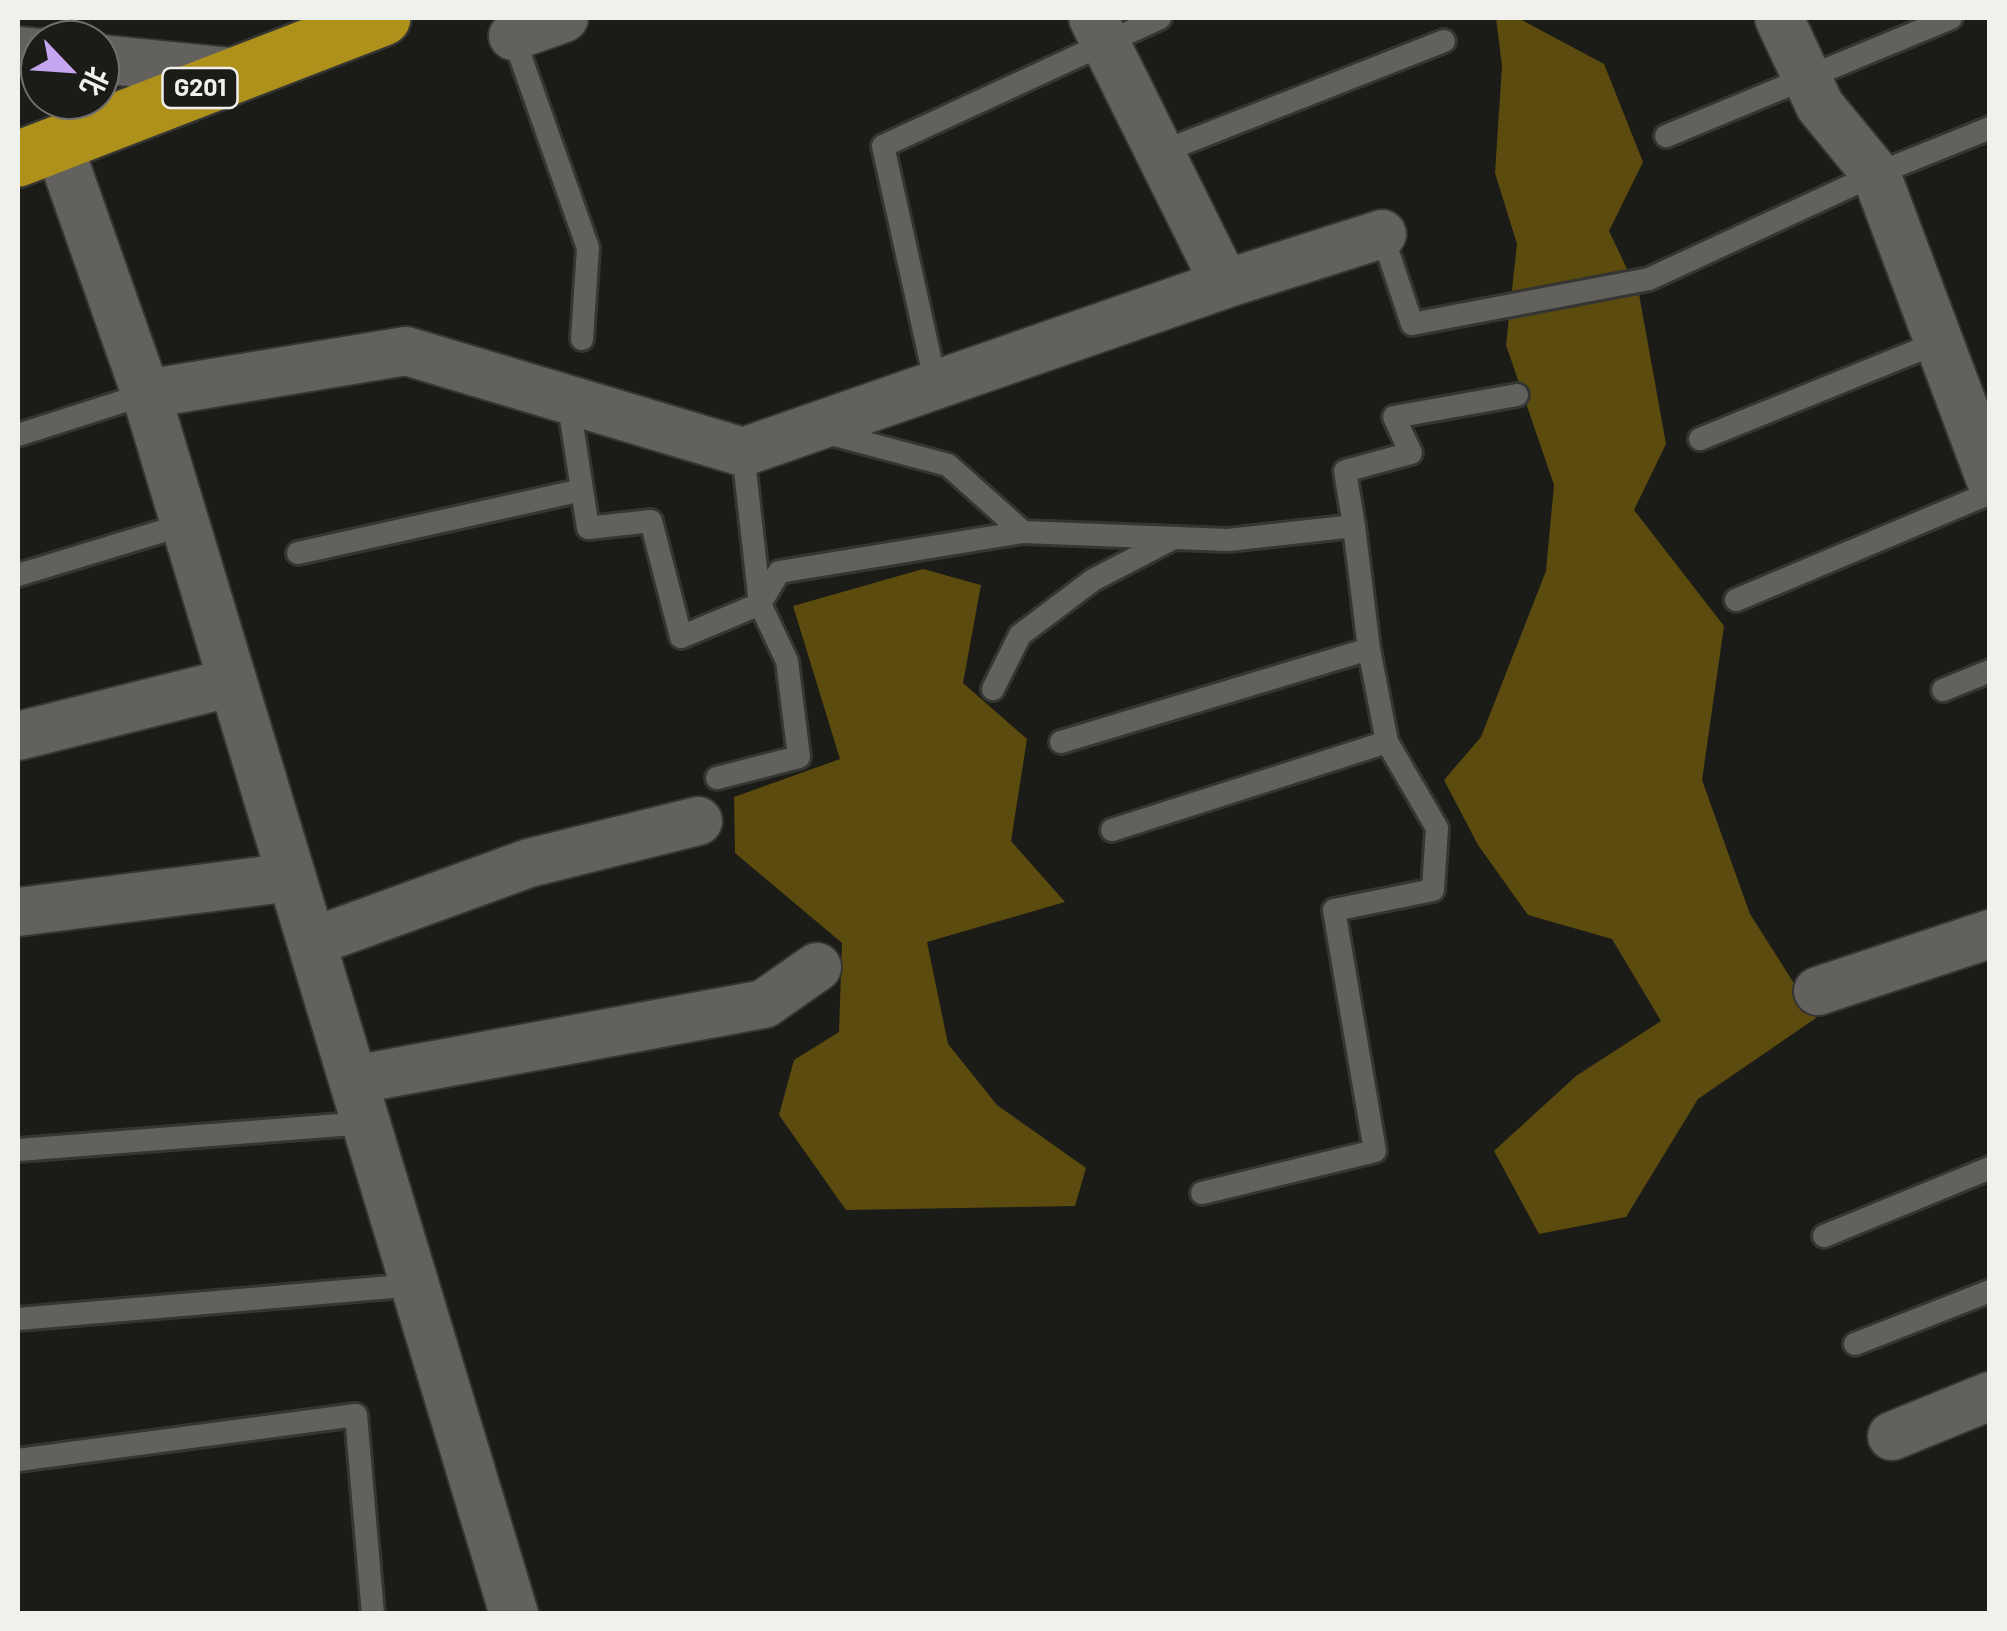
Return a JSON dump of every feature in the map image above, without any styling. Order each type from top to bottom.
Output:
[{"type":"highway","name":"G201","points":[[38,151],[383,18]]},
{"type":"street","points":[[510,27],[564,18]]},
{"type":"street","points":[[1779,18],[1820,106],[1876,174],[1938,342],[1975,397],[1990,478]]},
{"type":"street","points":[[1098,30],[1225,284]]},
{"type":"street","points":[[120,61],[240,73]]},
{"type":"street","points":[[38,151],[146,394],[514,1614]]},
{"type":"street","points":[[146,394],[406,351],[743,452],[1225,284],[1382,234]]},
{"type":"street","points":[[18,736],[233,682]]},
{"type":"street","points":[[312,942],[529,864],[698,821]]},
{"type":"street","points":[[18,912],[292,878]]},
{"type":"street","points":[[1818,991],[1990,934]]},
{"type":"street","points":[[360,1102],[764,1004],[818,967]]},
{"type":"street","points":[[1892,1436],[1990,1396]]},
{"type":"lane","points":[[936,384],[883,146],[1098,30],[1160,18]]},
{"type":"lane","points":[[1666,136],[1952,18]]},
{"type":"lane","points":[[510,27],[588,248],[582,339]]},
{"type":"lane","points":[[1159,153],[1444,41]]},
{"type":"lane","points":[[1382,234],[1412,324],[1649,279],[1876,174],[1990,128]]},
{"type":"lane","points":[[1700,440],[1938,342]]},
{"type":"lane","points":[[18,435],[146,394]]},
{"type":"lane","points":[[1202,1192],[1375,1151],[1334,910],[1433,890],[1437,828],[1387,742],[1369,649],[1345,471],[1411,452],[1394,417],[1517,395]]},
{"type":"lane","points":[[568,399],[588,528],[651,521],[680,637],[760,604],[779,572],[1023,532],[1228,540],[1354,526]]},
{"type":"lane","points":[[811,428],[948,465],[1023,532]]},
{"type":"lane","points":[[717,778],[799,757],[786,661],[760,604],[743,452]]},
{"type":"lane","points":[[298,553],[582,490]]},
{"type":"lane","points":[[1736,600],[1990,493]]},
{"type":"lane","points":[[18,575],[186,524]]},
{"type":"lane","points":[[992,689],[1020,635],[1092,580],[1173,538]]},
{"type":"lane","points":[[1062,742],[1369,649]]},
{"type":"lane","points":[[1943,690],[1990,672]]},
{"type":"lane","points":[[1112,830],[1387,742]]},
{"type":"lane","points":[[18,1150],[360,1102]]},
{"type":"lane","points":[[1824,1236],[1990,1168]]},
{"type":"lane","points":[[18,1319],[415,1285]]},
{"type":"lane","points":[[1855,1344],[1990,1291]]},
{"type":"lane","points":[[18,1460],[356,1415],[373,1614]]},
{"type":"shaded area","points":[[1496,18],[1518,18],[1604,64],[1643,162],[1609,231],[1639,294],[1666,444],[1634,510],[1724,626],[1702,780],[1750,914],[1816,1018],[1698,1099],[1626,1217],[1539,1234],[1494,1151],[1576,1076],[1661,1021],[1612,939],[1528,915],[1478,845],[1444,780],[1481,737],[1546,571],[1554,485],[1506,345],[1517,244],[1495,173],[1502,66]]},
{"type":"shaded area","points":[[923,569],[981,585],[963,683],[1027,739],[1011,841],[1065,902],[927,942],[948,1044],[997,1105],[1086,1168],[1075,1206],[846,1210],[779,1115],[794,1060],[839,1032],[842,943],[735,853],[734,797],[840,759],[793,606]]}]
